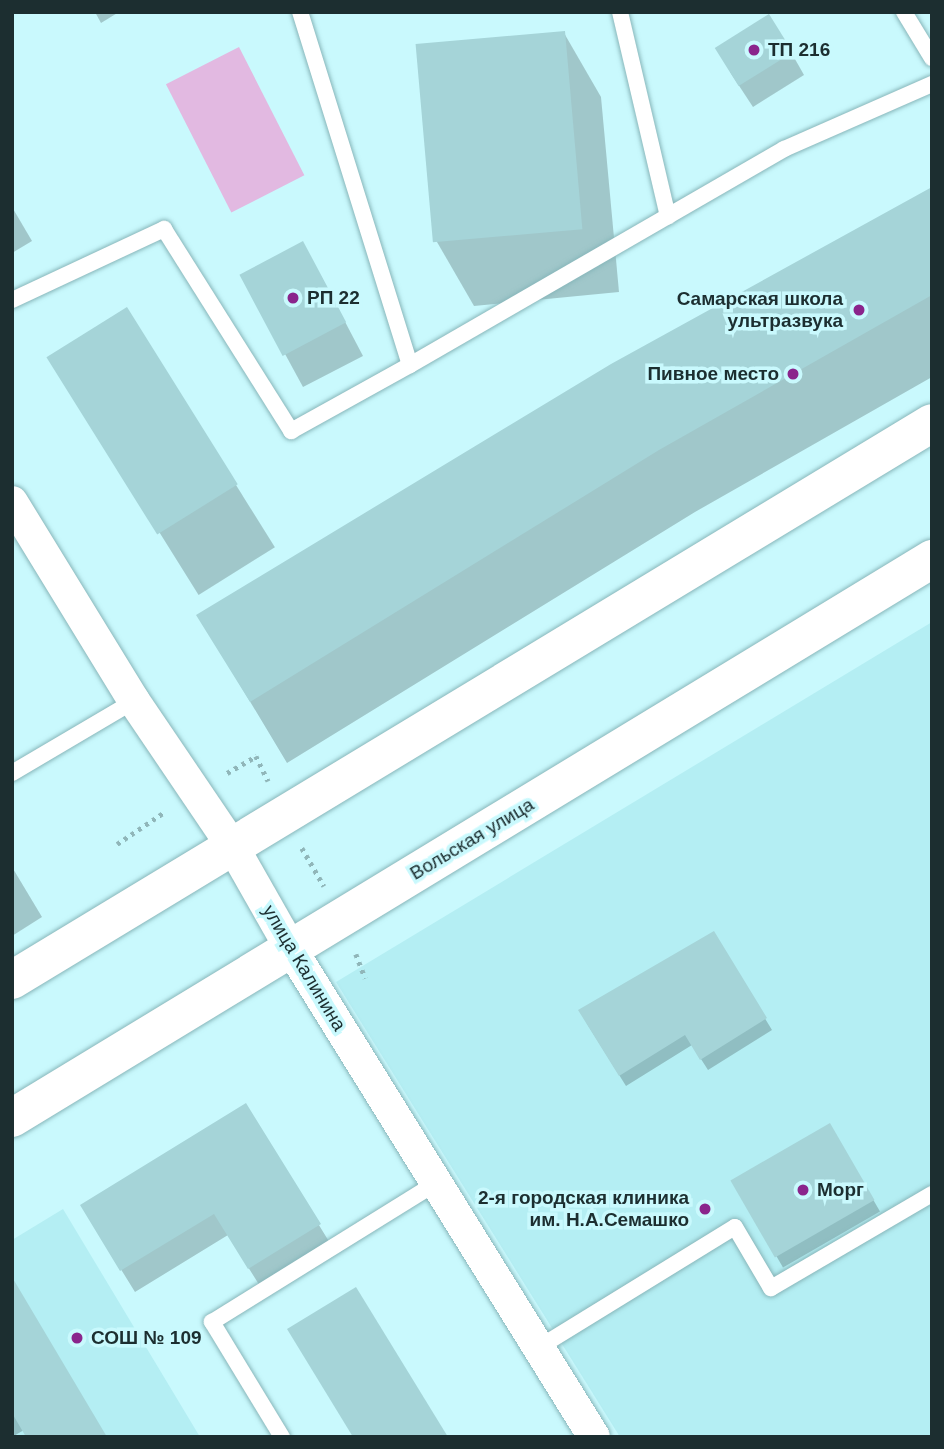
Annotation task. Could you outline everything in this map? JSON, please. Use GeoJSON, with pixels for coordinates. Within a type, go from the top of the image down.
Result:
{"type":"FeatureCollection","features":[{"type":"Feature","properties":{"kind":"main road"},"geometry":{"type":"LineString","coordinates":[[12,980],[932,423]]}},
{"type":"Feature","properties":{"kind":"main road","name":"Вольская улица"},"geometry":{"type":"LineString","coordinates":[[12,1118],[932,559]]}},
{"type":"Feature","properties":{"kind":"street","name":"улица Калинина"},"geometry":{"type":"LineString","coordinates":[[12,502],[134,701],[233,847],[291,949],[594,1437]]}},
{"type":"Feature","properties":{"kind":"lane"},"geometry":{"type":"LineString","coordinates":[[300,12],[410,365]]}},
{"type":"Feature","properties":{"kind":"lane"},"geometry":{"type":"LineString","coordinates":[[620,12],[668,216]]}},
{"type":"Feature","properties":{"kind":"lane"},"geometry":{"type":"LineString","coordinates":[[904,12],[932,58]]}},
{"type":"Feature","properties":{"kind":"lane"},"geometry":{"type":"LineString","coordinates":[[12,300],[164,229],[291,431],[784,149],[932,84]]}},
{"type":"Feature","properties":{"kind":"lane"},"geometry":{"type":"LineString","coordinates":[[12,773],[134,701]]}},
{"type":"Feature","properties":{"kind":"lane"},"geometry":{"type":"LineString","coordinates":[[282,1437],[212,1322],[436,1183]]}},
{"type":"Feature","properties":{"kind":"lane"},"geometry":{"type":"LineString","coordinates":[[538,1348],[735,1227],[771,1287],[932,1194]]}},
{"type":"Feature","properties":{"kind":"shaded area"},"geometry":{"type":"Polygon","coordinates":[[[239,47],[304,175],[231,213],[166,84],[239,47]]]}},
{"type":"Feature","properties":{"kind":"shaded area","name":"2-я городская клиника им. Н.А.Семашко"},"geometry":{"type":"Polygon","coordinates":[[[932,622],[932,1437],[620,1437],[336,982],[932,622]]]}},
{"type":"Feature","properties":{"kind":"shaded area","name":"СОШ № 109"},"geometry":{"type":"Polygon","coordinates":[[[63,1209],[200,1437],[12,1437],[12,1240],[63,1209]]]}},
{"type":"Feature","properties":{"kind":"building","name":"ТП 216"},"geometry":{"type":"Polygon","coordinates":[[[769,14],[793,52],[739,86],[715,48],[769,14]]]}},
{"type":"Feature","properties":{"kind":"building"},"geometry":{"type":"Polygon","coordinates":[[[565,31],[582,229],[433,242],[416,44],[565,31]]]}},
{"type":"Feature","properties":{"kind":"building"},"geometry":{"type":"Polygon","coordinates":[[[932,187],[932,295],[659,450],[250,702],[196,615],[611,364],[932,187]]]}},
{"type":"Feature","properties":{"kind":"building","name":"РП 22"},"geometry":{"type":"Polygon","coordinates":[[[303,241],[346,322],[283,356],[239,275],[303,241]]]}},
{"type":"Feature","properties":{"kind":"building"},"geometry":{"type":"Polygon","coordinates":[[[127,307],[238,484],[157,535],[46,357],[127,307]]]}},
{"type":"Feature","properties":{"kind":"building"},"geometry":{"type":"Polygon","coordinates":[[[714,931],[767,1018],[700,1060],[685,1035],[619,1076],[578,1010],[714,931]]]}},
{"type":"Feature","properties":{"kind":"building"},"geometry":{"type":"Polygon","coordinates":[[[246,1103],[321,1224],[248,1269],[214,1214],[120,1271],[80,1205],[246,1103]]]}},
{"type":"Feature","properties":{"kind":"building","name":"Морг"},"geometry":{"type":"Polygon","coordinates":[[[830,1123],[874,1200],[775,1258],[730,1180],[830,1123]]]}},
{"type":"Feature","properties":{"kind":"building"},"geometry":{"type":"Polygon","coordinates":[[[12,1277],[107,1437],[26,1437],[12,1413],[12,1277]]]}},
{"type":"Feature","properties":{"kind":"building"},"geometry":{"type":"Polygon","coordinates":[[[356,1287],[448,1437],[353,1437],[287,1329],[356,1287]]]}},
{"type":"Feature","properties":{"kind":"place","name":"ТП 216"},"geometry":{"type":"Point","coordinates":[754,50]}},
{"type":"Feature","properties":{"kind":"place","name":"РП 22"},"geometry":{"type":"Point","coordinates":[293,298]}},
{"type":"Feature","properties":{"kind":"place","name":"Самарская школа ультразвука"},"geometry":{"type":"Point","coordinates":[859,310]}},
{"type":"Feature","properties":{"kind":"place","name":"Пивное место"},"geometry":{"type":"Point","coordinates":[793,374]}},
{"type":"Feature","properties":{"kind":"place","name":"Морг"},"geometry":{"type":"Point","coordinates":[803,1190]}},
{"type":"Feature","properties":{"kind":"place","name":"2-я городская клиника им. Н.А.Семашко"},"geometry":{"type":"Point","coordinates":[705,1209]}},
{"type":"Feature","properties":{"kind":"place","name":"СОШ № 109"},"geometry":{"type":"Point","coordinates":[77,1338]}}]}
